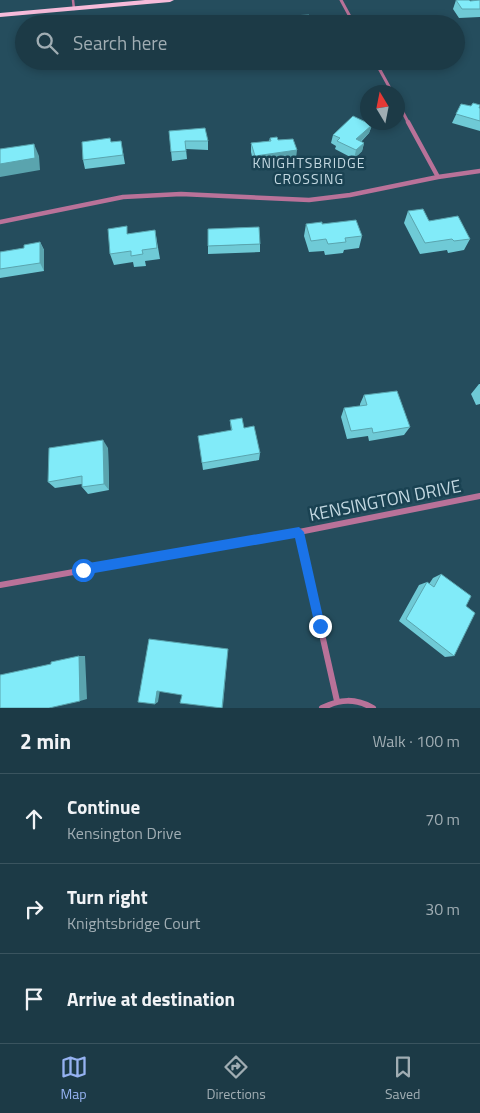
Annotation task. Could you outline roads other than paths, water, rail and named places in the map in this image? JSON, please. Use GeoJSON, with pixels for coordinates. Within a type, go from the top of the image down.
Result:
{"type":"FeatureCollection","features":[{"type":"Feature","properties":{"kind":"main road"},"geometry":{"type":"LineString","coordinates":[[0,15],[170,0]]}},
{"type":"Feature","properties":{"kind":"street"},"geometry":{"type":"LineString","coordinates":[[341,0],[349,15]]}},
{"type":"Feature","properties":{"kind":"street"},"geometry":{"type":"LineString","coordinates":[[380,70],[388,85]]}},
{"type":"Feature","properties":{"kind":"street"},"geometry":{"type":"LineString","coordinates":[[405,115],[438,177]]}},
{"type":"Feature","properties":{"kind":"street"},"geometry":{"type":"LineString","coordinates":[[0,222],[123,197],[181,194],[309,200],[350,195],[438,177],[480,171]]}},
{"type":"Feature","properties":{"kind":"street","name":"KENSINGTON DRIVE"},"geometry":{"type":"LineString","coordinates":[[0,585],[299,532],[480,496]]}},
{"type":"Feature","properties":{"kind":"street"},"geometry":{"type":"LineString","coordinates":[[299,532],[337,701]]}},
{"type":"Feature","properties":{"kind":"street"},"geometry":{"type":"LineString","coordinates":[[322,708],[337,701],[353,700],[373,708]]}},
{"type":"Feature","properties":{"kind":"lane"},"geometry":{"type":"LineString","coordinates":[[73,0],[74,9]]}},
{"type":"Feature","properties":{"kind":"district","name":"KNIGHTSBRIDGE CROSSING"},"geometry":{"type":"Point","coordinates":[309,170]}}]}
